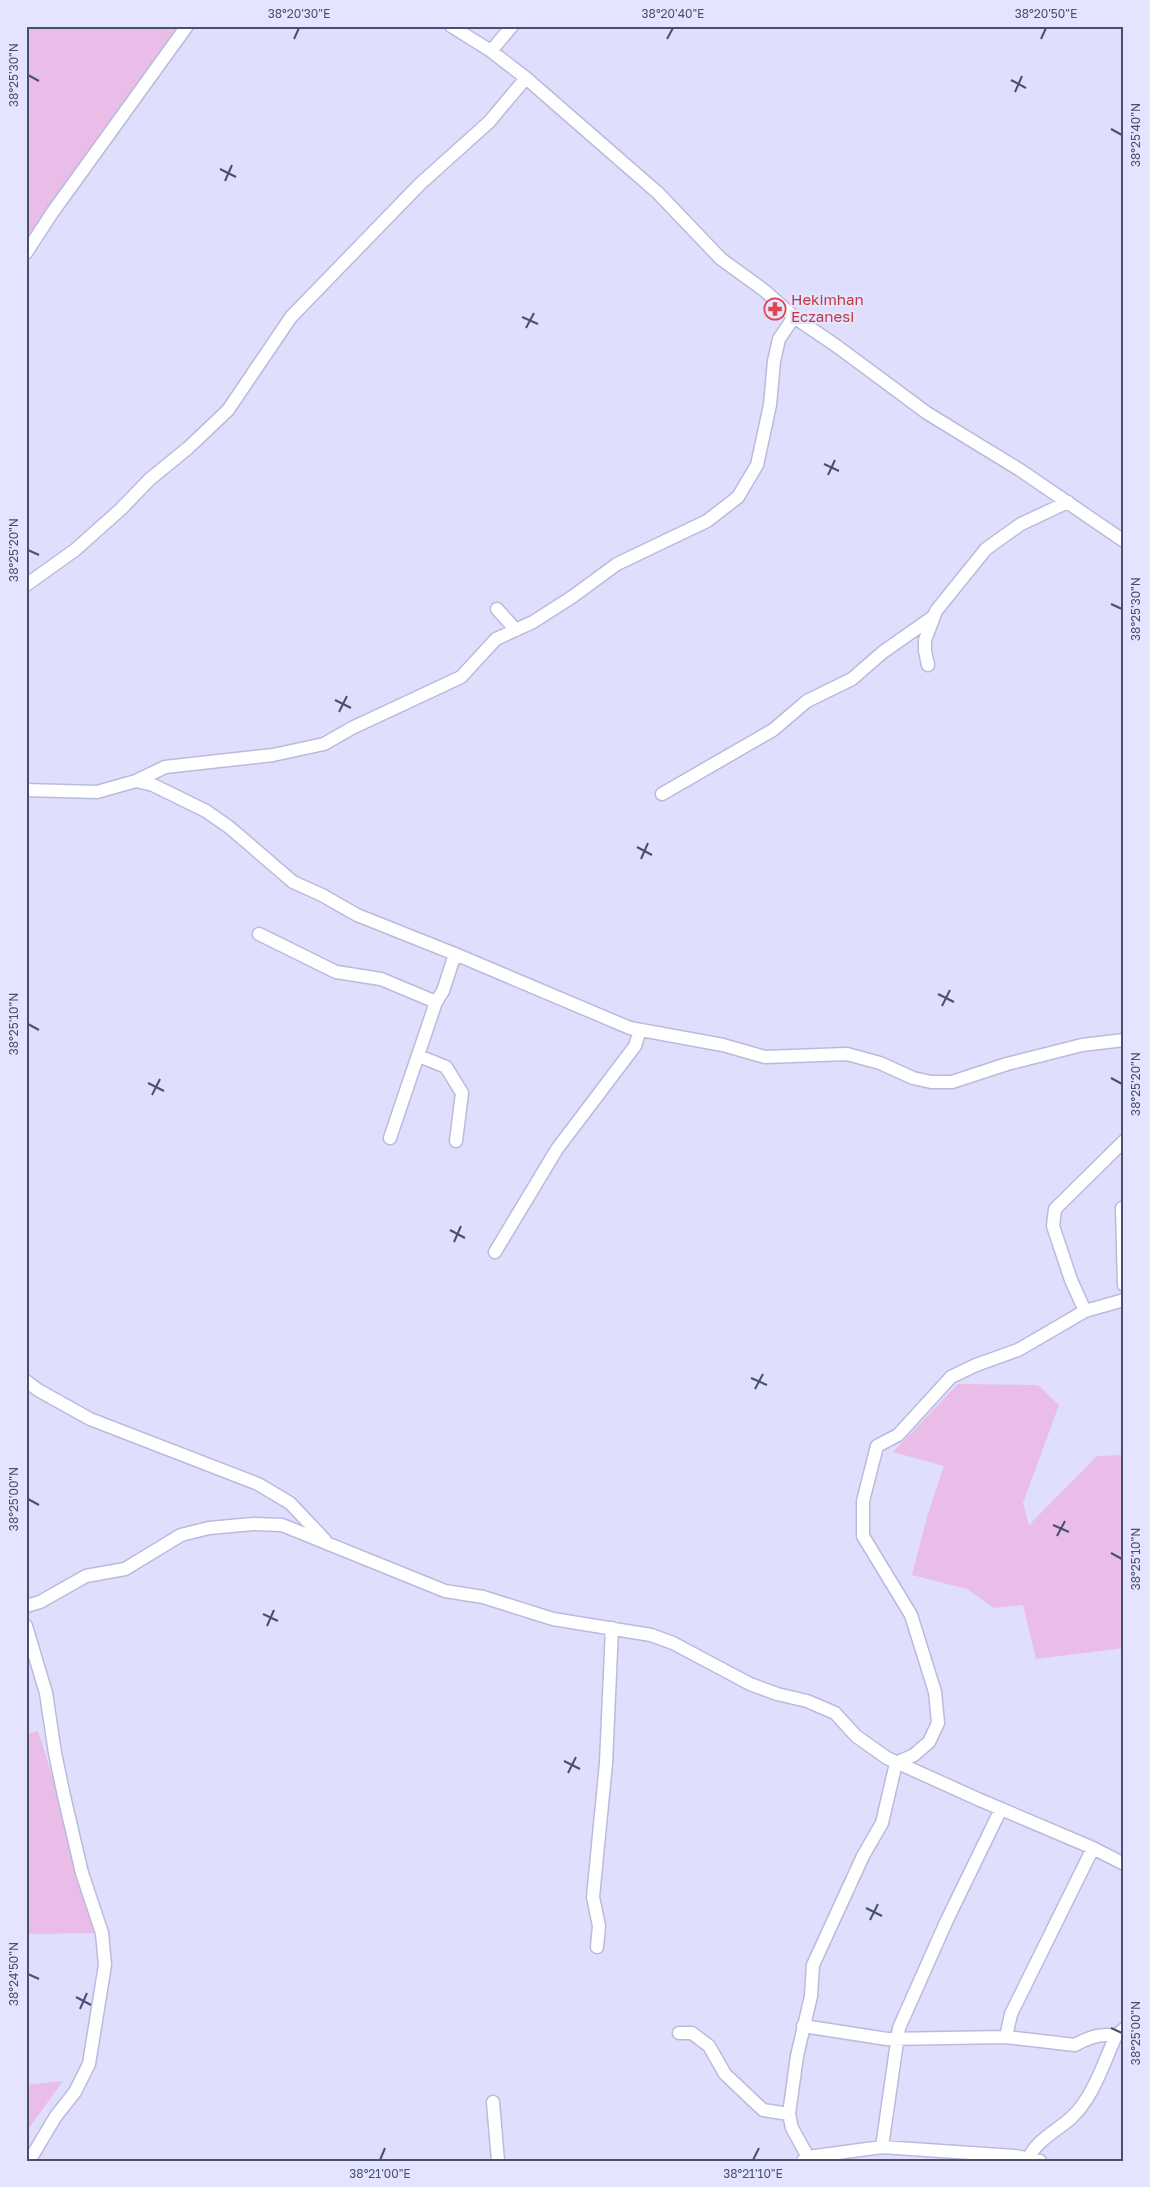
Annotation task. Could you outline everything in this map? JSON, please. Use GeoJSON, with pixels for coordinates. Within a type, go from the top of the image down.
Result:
{"type":"FeatureCollection","features":[{"type":"Feature","properties":{"kind":"street"},"geometry":{"type":"LineString","coordinates":[[26,253],[52,213],[187,26]]}},
{"type":"Feature","properties":{"kind":"street"},"geometry":{"type":"LineString","coordinates":[[451,26],[491,51],[526,78],[658,193],[721,259],[765,291],[794,317],[927,413],[1068,502],[1124,541]]}},
{"type":"Feature","properties":{"kind":"street"},"geometry":{"type":"LineString","coordinates":[[491,51],[512,26]]}},
{"type":"Feature","properties":{"kind":"street"},"geometry":{"type":"LineString","coordinates":[[26,585],[75,550],[121,509],[150,479],[188,448],[228,410],[291,317],[420,184],[489,122],[526,78]]}},
{"type":"Feature","properties":{"kind":"street"},"geometry":{"type":"LineString","coordinates":[[26,790],[97,792],[136,781],[165,767],[273,755],[324,744],[352,728],[461,677],[496,639],[534,622],[617,564],[707,520],[738,497],[757,465],[770,405],[774,360],[779,339],[794,317]]}},
{"type":"Feature","properties":{"kind":"street"},"geometry":{"type":"LineString","coordinates":[[662,794],[773,730],[807,702],[852,679],[883,652],[933,616],[986,549],[1021,524],[1068,502]]}},
{"type":"Feature","properties":{"kind":"street"},"geometry":{"type":"LineString","coordinates":[[497,609],[516,630]]}},
{"type":"Feature","properties":{"kind":"street"},"geometry":{"type":"LineString","coordinates":[[928,665],[925,640],[933,616]]}},
{"type":"Feature","properties":{"kind":"street"},"geometry":{"type":"LineString","coordinates":[[136,781],[153,785],[206,811],[229,827],[293,882],[322,895],[356,915],[456,954],[572,1005],[630,1028],[723,1045],[766,1057],[847,1054],[880,1062],[913,1078],[931,1082],[952,1082],[1007,1064],[1082,1045],[1124,1040]]}},
{"type":"Feature","properties":{"kind":"street"},"geometry":{"type":"LineString","coordinates":[[26,799],[53,792]]}},
{"type":"Feature","properties":{"kind":"street"},"geometry":{"type":"LineString","coordinates":[[259,934],[336,972],[382,978],[436,1002]]}},
{"type":"Feature","properties":{"kind":"street"},"geometry":{"type":"LineString","coordinates":[[390,1138],[436,1002],[443,991],[456,954]]}},
{"type":"Feature","properties":{"kind":"street"},"geometry":{"type":"LineString","coordinates":[[495,1252],[558,1149],[635,1046],[640,1030]]}},
{"type":"Feature","properties":{"kind":"street"},"geometry":{"type":"LineString","coordinates":[[419,1056],[446,1068],[462,1093],[456,1141]]}},
{"type":"Feature","properties":{"kind":"street"},"geometry":{"type":"LineString","coordinates":[[1085,1310],[1071,1280],[1053,1226],[1055,1209],[1124,1140]]}},
{"type":"Feature","properties":{"kind":"street"},"geometry":{"type":"LineString","coordinates":[[1122,1208],[1124,1285]]}},
{"type":"Feature","properties":{"kind":"street"},"geometry":{"type":"LineString","coordinates":[[896,1763],[914,1755],[929,1742],[938,1724],[935,1692],[911,1615],[863,1536],[863,1501],[877,1446],[898,1435],[951,1377],[976,1364],[1018,1350],[1085,1310],[1124,1300]]}},
{"type":"Feature","properties":{"kind":"street"},"geometry":{"type":"LineString","coordinates":[[26,1381],[38,1390],[90,1419],[258,1484],[290,1503],[329,1544]]}},
{"type":"Feature","properties":{"kind":"street"},"geometry":{"type":"LineString","coordinates":[[26,1606],[40,1602],[86,1576],[125,1569],[181,1535],[209,1528],[253,1524],[282,1525],[445,1591],[484,1597],[554,1618],[651,1635],[673,1643],[750,1684],[777,1694],[807,1701],[834,1713],[856,1736],[896,1763],[1092,1848],[1124,1864]]}},
{"type":"Feature","properties":{"kind":"street"},"geometry":{"type":"LineString","coordinates":[[26,1626],[46,1693],[64,1796],[82,1873],[102,1934],[105,1965],[89,2064],[75,2092],[56,2116],[29,2161]]}},
{"type":"Feature","properties":{"kind":"street"},"geometry":{"type":"LineString","coordinates":[[597,1947],[599,1926],[593,1897],[606,1764],[612,1628]]}},
{"type":"Feature","properties":{"kind":"street"},"geometry":{"type":"LineString","coordinates":[[896,1763],[882,1823],[863,1856],[813,1965],[811,1996],[803,2026],[789,2114],[792,2128],[806,2159],[882,2147],[1032,2160],[1042,2140],[1072,2117],[1086,2100],[1120,2032]]}},
{"type":"Feature","properties":{"kind":"street"},"geometry":{"type":"LineString","coordinates":[[882,2147],[896,2039],[947,1920],[1001,1809]]}},
{"type":"Feature","properties":{"kind":"street"},"geometry":{"type":"LineString","coordinates":[[1006,2037],[1011,2014],[1092,1848]]}},
{"type":"Feature","properties":{"kind":"street"},"geometry":{"type":"LineString","coordinates":[[803,2026],[887,2039],[992,2039],[1006,2037],[1075,2045],[1084,2040],[1120,2032]]}},
{"type":"Feature","properties":{"kind":"street"},"geometry":{"type":"LineString","coordinates":[[679,2033],[692,2033],[709,2046],[725,2074],[762,2110],[789,2114]]}},
{"type":"Feature","properties":{"kind":"street"},"geometry":{"type":"LineString","coordinates":[[493,2102],[498,2161]]}},
{"type":"Feature","properties":{"kind":"shaded area"},"geometry":{"type":"Polygon","coordinates":[[[26,26],[186,26],[26,255],[26,26]]]}},
{"type":"Feature","properties":{"kind":"shaded area"},"geometry":{"type":"Polygon","coordinates":[[[958,1384],[1038,1385],[1059,1405],[1023,1503],[1029,1525],[1097,1456],[1124,1455],[1124,1648],[1036,1659],[1023,1605],[994,1608],[967,1589],[912,1575],[927,1517],[944,1466],[893,1452],[958,1384]]]}},
{"type":"Feature","properties":{"kind":"shaded area"},"geometry":{"type":"Polygon","coordinates":[[[38,1731],[102,1933],[26,1934],[26,1734],[38,1731]]]}},
{"type":"Feature","properties":{"kind":"shaded area"},"geometry":{"type":"Polygon","coordinates":[[[63,2081],[26,2132],[26,2085],[63,2081]]]}},
{"type":"Feature","properties":{"kind":"place","name":"Hekimhan Eczanesi"},"geometry":{"type":"Point","coordinates":[775,309]}}]}
